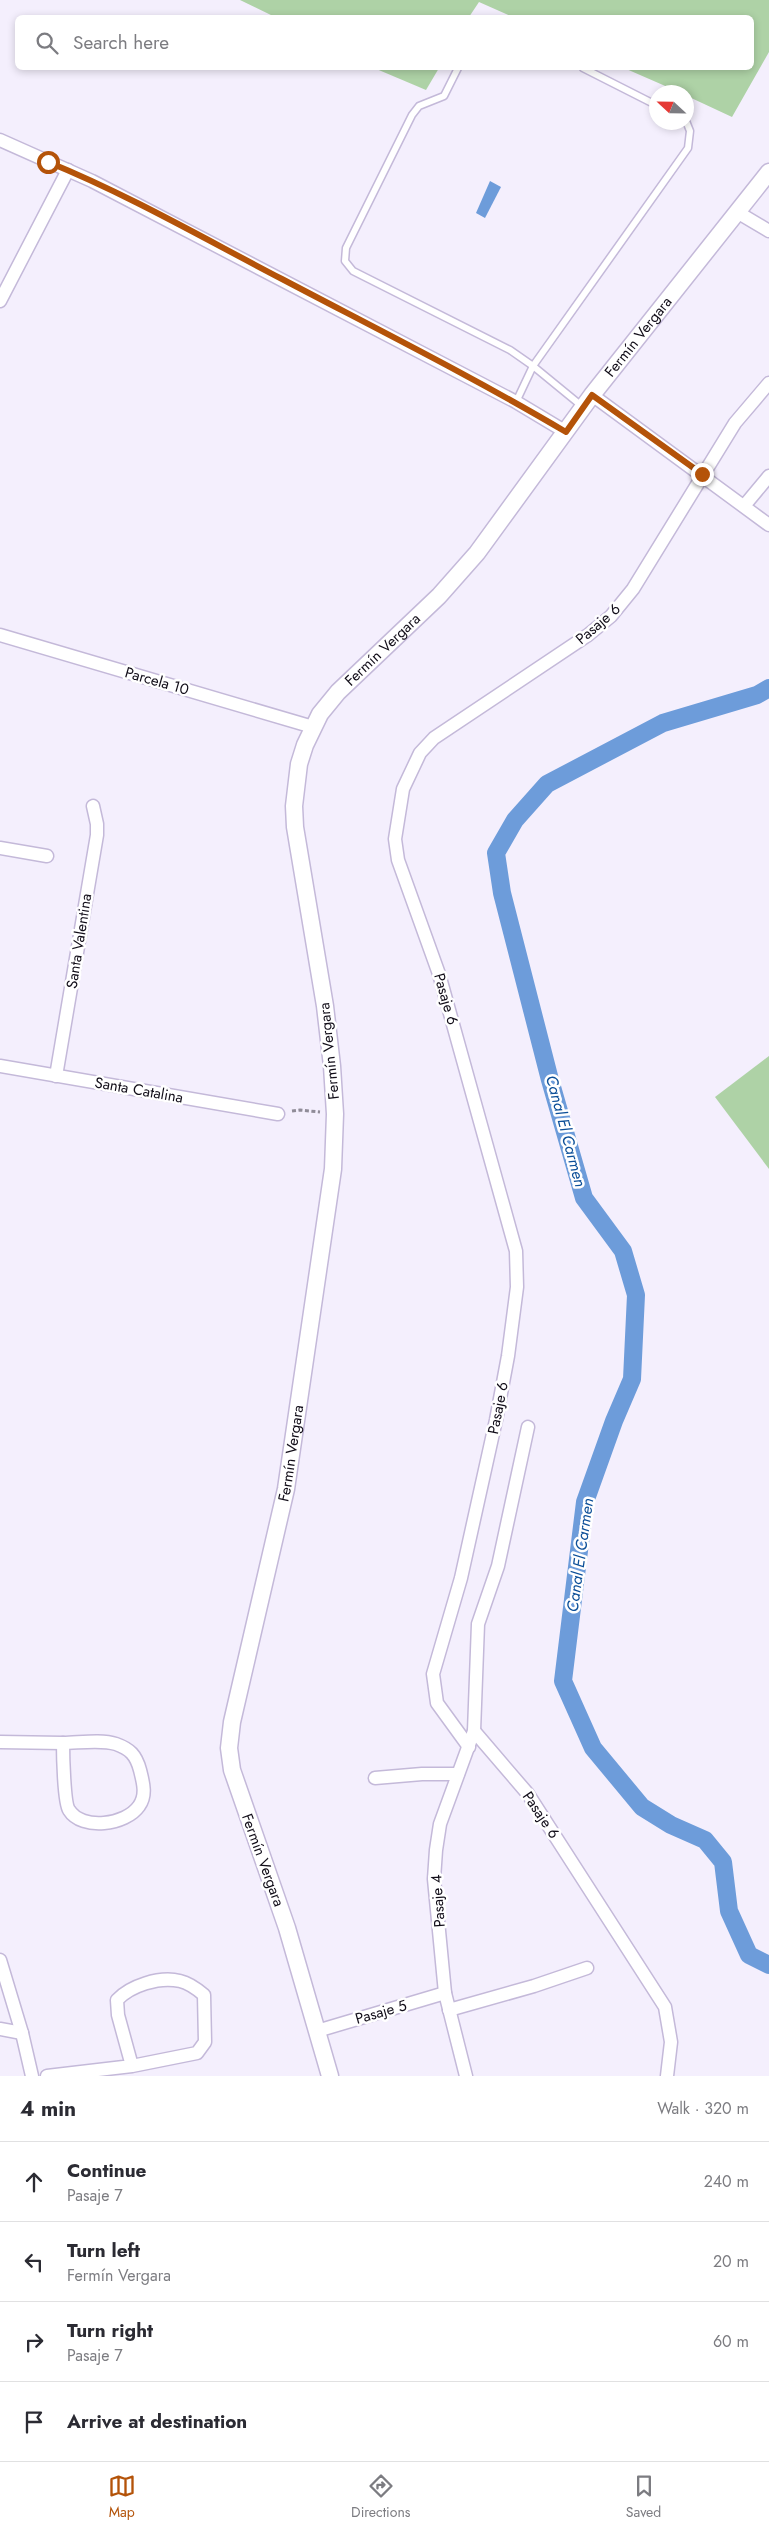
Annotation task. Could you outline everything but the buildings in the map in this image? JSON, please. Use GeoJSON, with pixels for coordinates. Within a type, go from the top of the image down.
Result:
{"type":"FeatureCollection","features":[{"type":"Feature","properties":{"kind":"street"},"geometry":{"type":"LineString","coordinates":[[0,140],[68,170],[516,402],[566,432]]}},
{"type":"Feature","properties":{"kind":"street"},"geometry":{"type":"LineString","coordinates":[[0,301],[68,170]]}},
{"type":"Feature","properties":{"kind":"street","name":"Fermín Vergara"},"geometry":{"type":"LineString","coordinates":[[330,2076],[287,1928],[235,1781],[229,1748],[232,1722],[286,1489],[330,1201],[336,1114],[334,1082],[325,1006],[295,827],[294,799],[299,764],[313,727],[338,692],[439,596],[477,553],[588,402],[769,172]]}},
{"type":"Feature","properties":{"kind":"street"},"geometry":{"type":"LineString","coordinates":[[737,212],[769,231]]}},
{"type":"Feature","properties":{"kind":"street","name":"Pasaje 6"},"geometry":{"type":"LineString","coordinates":[[469,1747],[438,1703],[433,1674],[461,1578],[496,1420],[508,1356],[517,1287],[516,1251],[440,974],[398,860],[395,839],[402,789],[420,753],[434,738],[588,635],[611,616],[633,589],[735,423],[769,383]]}},
{"type":"Feature","properties":{"kind":"street"},"geometry":{"type":"LineString","coordinates":[[588,402],[702,474],[769,525]]}},
{"type":"Feature","properties":{"kind":"street"},"geometry":{"type":"LineString","coordinates":[[744,506],[769,476]]}},
{"type":"Feature","properties":{"kind":"street","name":"Parcela 10"},"geometry":{"type":"LineString","coordinates":[[0,635],[313,727]]}},
{"type":"Feature","properties":{"kind":"street","name":"Santa Valentina"},"geometry":{"type":"LineString","coordinates":[[56,1076],[97,836],[98,824],[93,806]]}},
{"type":"Feature","properties":{"kind":"street"},"geometry":{"type":"LineString","coordinates":[[0,848],[46,856]]}},
{"type":"Feature","properties":{"kind":"street","name":"Santa Catalina"},"geometry":{"type":"LineString","coordinates":[[0,1066],[278,1114]]}},
{"type":"Feature","properties":{"kind":"street"},"geometry":{"type":"LineString","coordinates":[[474,1731],[478,1624],[498,1566],[528,1427]]}},
{"type":"Feature","properties":{"kind":"street","name":"Pasaje 6"},"geometry":{"type":"LineString","coordinates":[[474,1731],[528,1794],[665,2007],[670,2042],[667,2076]]}},
{"type":"Feature","properties":{"kind":"street","name":"Pasaje 4"},"geometry":{"type":"LineString","coordinates":[[466,2076],[445,1993],[434,1879],[440,1824],[474,1731]]}},
{"type":"Feature","properties":{"kind":"street"},"geometry":{"type":"LineString","coordinates":[[0,1742],[114,1743],[132,1751],[138,1760],[145,1790],[140,1806],[132,1813],[110,1822],[89,1824],[76,1818],[67,1809],[62,1743]]}},
{"type":"Feature","properties":{"kind":"street"},"geometry":{"type":"LineString","coordinates":[[376,1778],[458,1774]]}},
{"type":"Feature","properties":{"kind":"street"},"geometry":{"type":"LineString","coordinates":[[0,1960],[22,2033],[32,2076]]}},
{"type":"Feature","properties":{"kind":"street"},"geometry":{"type":"LineString","coordinates":[[449,2010],[534,1986],[587,1968]]}},
{"type":"Feature","properties":{"kind":"street"},"geometry":{"type":"LineString","coordinates":[[47,2076],[132,2066],[197,2053],[206,2042],[204,1995],[192,1986],[179,1981],[163,1980],[127,1989],[117,2000],[117,2008],[132,2066]]}},
{"type":"Feature","properties":{"kind":"street","name":"Pasaje 5"},"geometry":{"type":"LineString","coordinates":[[317,2031],[445,1993]]}},
{"type":"Feature","properties":{"kind":"street"},"geometry":{"type":"LineString","coordinates":[[0,2028],[22,2033]]}},
{"type":"Feature","properties":{"kind":"lane"},"geometry":{"type":"LineString","coordinates":[[457,70],[444,96],[419,106],[412,115],[346,248],[345,261],[353,271],[510,350],[588,402]]}},
{"type":"Feature","properties":{"kind":"lane"},"geometry":{"type":"LineString","coordinates":[[587,70],[649,101]]}},
{"type":"Feature","properties":{"kind":"lane"},"geometry":{"type":"LineString","coordinates":[[516,402],[533,366],[688,148],[690,130]]}},
{"type":"Feature","properties":{"kind":"path"},"geometry":{"type":"LineString","coordinates":[[278,1114],[300,1110],[336,1114]]}},
{"type":"Feature","properties":{"kind":"green space"},"geometry":{"type":"Polygon","coordinates":[[[240,0],[769,0],[769,52],[732,117],[694,99],[694,85],[663,85],[629,70],[754,70],[754,15],[508,15],[479,2],[470,15],[271,15],[240,0]]]}},
{"type":"Feature","properties":{"kind":"green space"},"geometry":{"type":"Polygon","coordinates":[[[379,70],[438,70],[426,90],[379,70]]]}},
{"type":"Feature","properties":{"kind":"green space"},"geometry":{"type":"Polygon","coordinates":[[[769,1056],[769,1169],[715,1097],[769,1056]]]}},
{"type":"Feature","properties":{"kind":"water"},"geometry":{"type":"Polygon","coordinates":[[[490,181],[501,187],[485,218],[476,213],[490,181]]]}},
{"type":"Feature","properties":{"kind":"waterway","name":"Canal El Carmen"},"geometry":{"type":"LineString","coordinates":[[769,688],[757,695],[663,723],[547,784],[515,820],[496,853],[502,893],[550,1080],[584,1198],[623,1251],[636,1295],[632,1379],[614,1421],[585,1502],[563,1681],[593,1748],[642,1807],[671,1825],[705,1840],[723,1862],[729,1911],[749,1955],[769,1965]]}},
{"type":"Feature","properties":{"kind":"route"},"geometry":{"type":"LineString","coordinates":[[48,162],[92,181],[254,265],[516,402],[566,432],[592,395],[702,474]]}}]}
